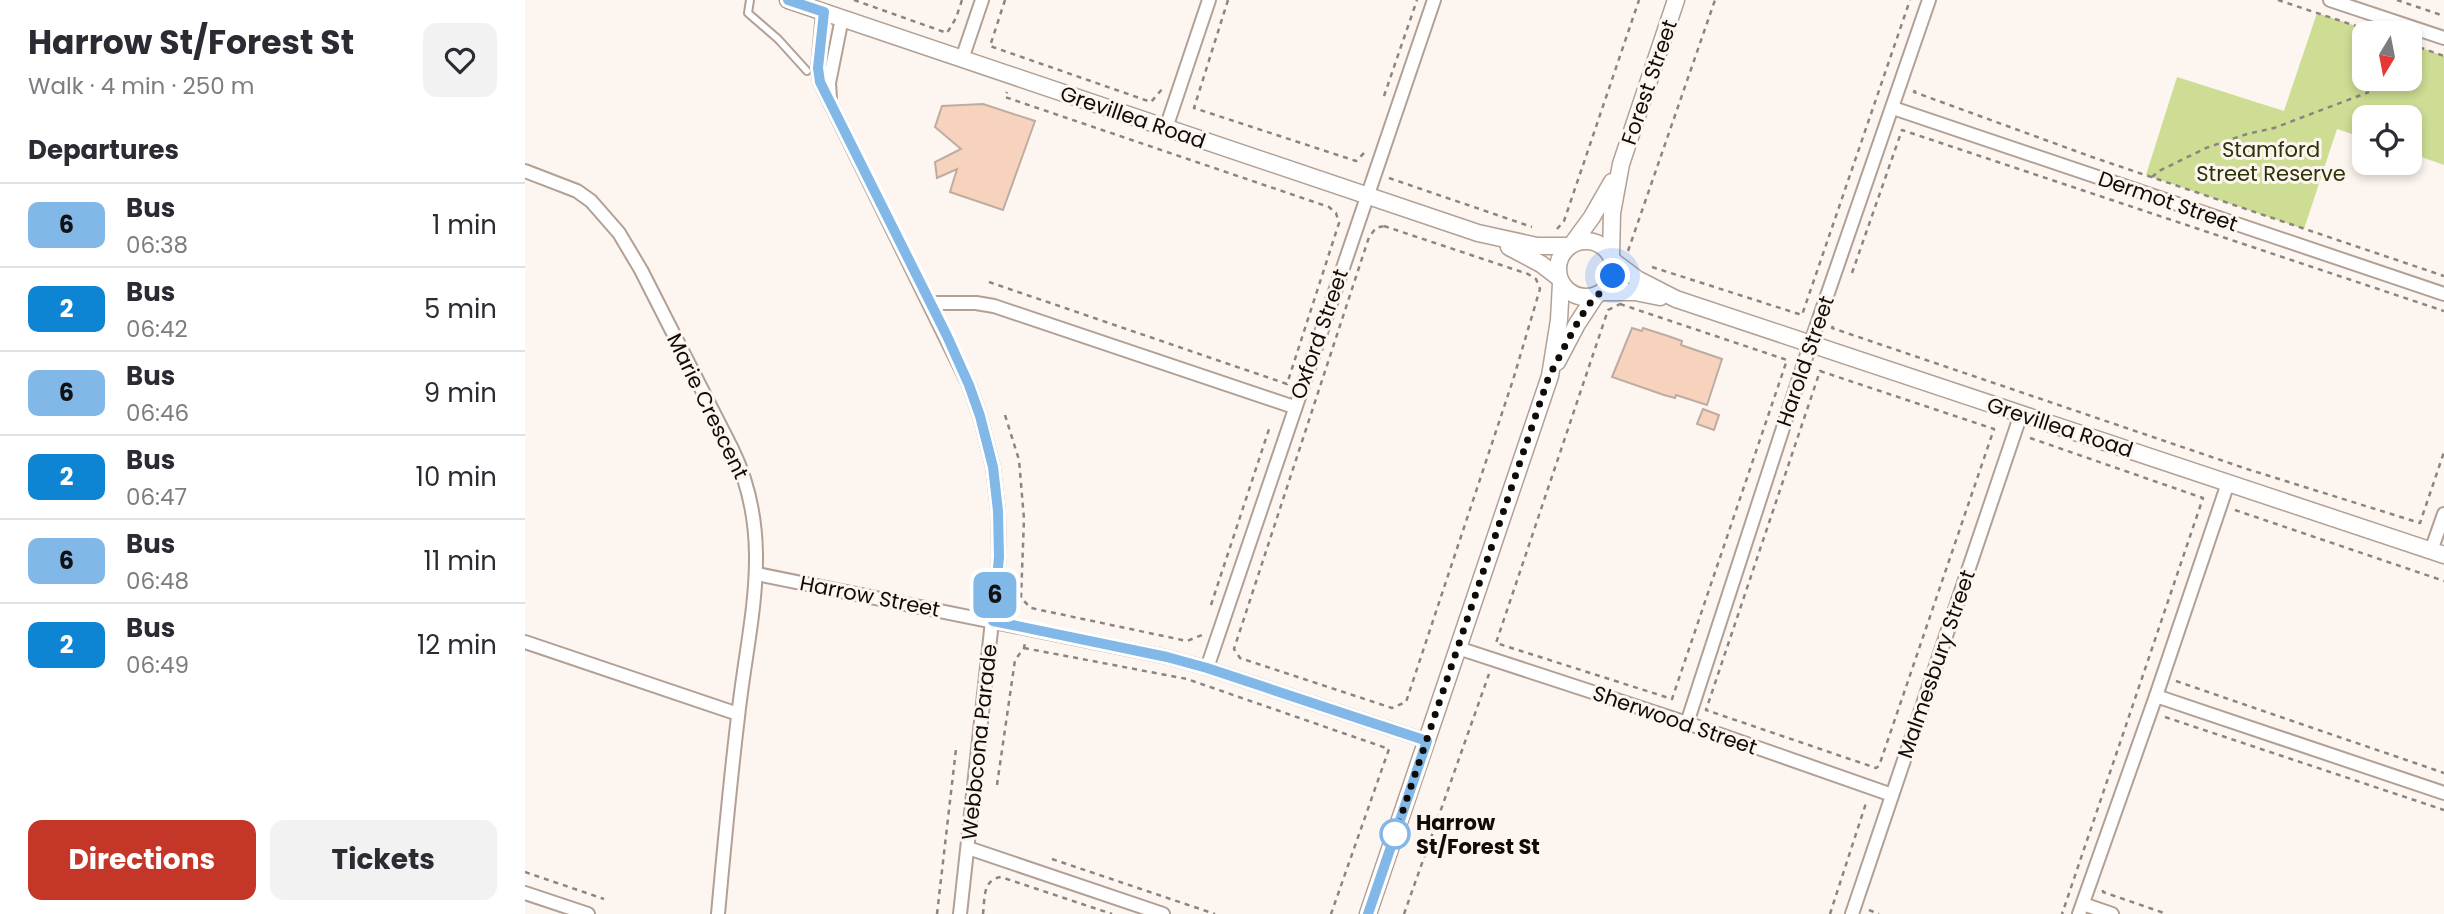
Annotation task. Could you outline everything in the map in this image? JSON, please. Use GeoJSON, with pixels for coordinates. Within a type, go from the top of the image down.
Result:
{"type":"FeatureCollection","features":[{"type":"Feature","properties":{"kind":"street","name":"Grevillea Road"},"geometry":{"type":"LineString","coordinates":[[788,0],[1478,233],[1547,246],[1571,245],[1586,240],[1594,242],[1605,248],[1612,258],[1637,279],[1676,299],[2438,553]]}},
{"type":"Feature","properties":{"kind":"street"},"geometry":{"type":"LineString","coordinates":[[962,59],[982,0]]}},
{"type":"Feature","properties":{"kind":"street"},"geometry":{"type":"LineString","coordinates":[[1166,128],[1209,0]]}},
{"type":"Feature","properties":{"kind":"street","name":"Oxford Street"},"geometry":{"type":"LineString","coordinates":[[1207,668],[1434,0]]}},
{"type":"Feature","properties":{"kind":"street","name":"Forest Street"},"geometry":{"type":"LineString","coordinates":[[1612,258],[1612,213],[1621,164],[1676,0]]}},
{"type":"Feature","properties":{"kind":"street","name":"Harold Street"},"geometry":{"type":"LineString","coordinates":[[1687,723],[1810,345],[1929,0]]}},
{"type":"Feature","properties":{"kind":"street"},"geometry":{"type":"LineString","coordinates":[[2330,0],[2444,38]]}},
{"type":"Feature","properties":{"kind":"street","name":"Webbcona Parade"},"geometry":{"type":"LineString","coordinates":[[824,12],[818,73],[820,82],[969,385],[993,467],[999,557],[960,914]]}},
{"type":"Feature","properties":{"kind":"street","name":"Webbcona Parade"},"geometry":{"type":"LineString","coordinates":[[831,102],[829,83],[842,18]]}},
{"type":"Feature","properties":{"kind":"street","name":"Dermot Street"},"geometry":{"type":"LineString","coordinates":[[1893,108],[2444,294]]}},
{"type":"Feature","properties":{"kind":"street","name":"Forest Street"},"geometry":{"type":"LineString","coordinates":[[1571,245],[1592,217],[1621,164]]}},
{"type":"Feature","properties":{"kind":"street","name":"Marie Crescent"},"geometry":{"type":"LineString","coordinates":[[525,171],[557,182],[590,201],[619,233],[641,270],[743,472],[756,526],[757,574],[738,714],[717,914]]}},
{"type":"Feature","properties":{"kind":"street","name":"Grevillea Road"},"geometry":{"type":"LineString","coordinates":[[1478,233],[1538,271],[1560,280],[1570,293],[1578,296],[1635,292],[1676,299]]}},
{"type":"Feature","properties":{"kind":"street"},"geometry":{"type":"LineString","coordinates":[[1368,914],[1549,376],[1559,320],[1559,260],[1571,245]]}},
{"type":"Feature","properties":{"kind":"street"},"geometry":{"type":"LineString","coordinates":[[1549,376],[1577,324],[1609,285],[1613,276],[1612,258]]}},
{"type":"Feature","properties":{"kind":"street"},"geometry":{"type":"LineString","coordinates":[[929,303],[976,303],[994,306],[1294,407]]}},
{"type":"Feature","properties":{"kind":"street","name":"Malmesbury Street"},"geometry":{"type":"LineString","coordinates":[[1852,914],[2021,414]]}},
{"type":"Feature","properties":{"kind":"street"},"geometry":{"type":"LineString","coordinates":[[2112,914],[2081,909],[2157,696],[2228,483]]}},
{"type":"Feature","properties":{"kind":"street"},"geometry":{"type":"LineString","coordinates":[[2438,553],[2444,514]]}},
{"type":"Feature","properties":{"kind":"street","name":"Harrow Street"},"geometry":{"type":"LineString","coordinates":[[757,574],[1167,657],[1427,741]]}},
{"type":"Feature","properties":{"kind":"street"},"geometry":{"type":"LineString","coordinates":[[525,642],[738,714]]}},
{"type":"Feature","properties":{"kind":"street","name":"Sherwood Street"},"geometry":{"type":"LineString","coordinates":[[1458,648],[1687,723],[1892,795]]}},
{"type":"Feature","properties":{"kind":"street"},"geometry":{"type":"LineString","coordinates":[[2157,696],[2444,793]]}},
{"type":"Feature","properties":{"kind":"street"},"geometry":{"type":"LineString","coordinates":[[968,848],[1163,914]]}},
{"type":"Feature","properties":{"kind":"street"},"geometry":{"type":"LineString","coordinates":[[525,893],[588,914]]}},
{"type":"Feature","properties":{"kind":"lane"},"geometry":{"type":"LineString","coordinates":[[750,0],[748,13],[778,38],[807,71]]}},
{"type":"Feature","properties":{"kind":"path"},"geometry":{"type":"LineString","coordinates":[[854,0],[947,33],[962,0]]}},
{"type":"Feature","properties":{"kind":"path"},"geometry":{"type":"LineString","coordinates":[[1005,0],[989,46],[1151,102],[1163,89],[1167,76]]}},
{"type":"Feature","properties":{"kind":"path"},"geometry":{"type":"LineString","coordinates":[[1228,0],[1194,108],[1356,160],[1365,153]]}},
{"type":"Feature","properties":{"kind":"path"},"geometry":{"type":"LineString","coordinates":[[1383,102],[1417,0]]}},
{"type":"Feature","properties":{"kind":"path"},"geometry":{"type":"LineString","coordinates":[[1547,246],[1552,232],[1559,229],[1565,221],[1639,0]]}},
{"type":"Feature","properties":{"kind":"path"},"geometry":{"type":"LineString","coordinates":[[1628,251],[1715,0]]}},
{"type":"Feature","properties":{"kind":"path"},"geometry":{"type":"LineString","coordinates":[[1645,265],[1802,314],[1910,0]]}},
{"type":"Feature","properties":{"kind":"path"},"geometry":{"type":"LineString","coordinates":[[2278,0],[2352,25]]}},
{"type":"Feature","properties":{"kind":"path"},"geometry":{"type":"LineString","coordinates":[[2397,0],[2444,16]]}},
{"type":"Feature","properties":{"kind":"path"},"geometry":{"type":"LineString","coordinates":[[2422,48],[2444,56]]}},
{"type":"Feature","properties":{"kind":"path"},"geometry":{"type":"LineString","coordinates":[[989,282],[1286,384],[1339,223],[1335,213],[1324,205],[1005,97],[1013,76]]}},
{"type":"Feature","properties":{"kind":"path"},"geometry":{"type":"LineString","coordinates":[[1914,92],[2152,177],[2444,276]]}},
{"type":"Feature","properties":{"kind":"path"},"geometry":{"type":"LineString","coordinates":[[2140,191],[2159,171],[2206,148],[2273,128],[2369,92]]}},
{"type":"Feature","properties":{"kind":"path"},"geometry":{"type":"LineString","coordinates":[[1850,279],[1902,130],[2444,311]]}},
{"type":"Feature","properties":{"kind":"path"},"geometry":{"type":"LineString","coordinates":[[1389,178],[1539,229]]}},
{"type":"Feature","properties":{"kind":"path"},"geometry":{"type":"LineString","coordinates":[[1379,227],[1389,227],[1528,274],[1538,271],[1539,298],[1405,702],[1392,708],[1240,658],[1234,649],[1372,232],[1379,227]]}},
{"type":"Feature","properties":{"kind":"path"},"geometry":{"type":"LineString","coordinates":[[1620,304],[1787,360],[1672,699],[1496,643],[1608,310],[1620,304]]}},
{"type":"Feature","properties":{"kind":"path"},"geometry":{"type":"LineString","coordinates":[[1837,316],[1832,328],[2247,469],[2420,523],[2444,452]]}},
{"type":"Feature","properties":{"kind":"path"},"geometry":{"type":"LineString","coordinates":[[1706,710],[1876,768],[1879,766],[1994,429],[1820,371]]}},
{"type":"Feature","properties":{"kind":"path"},"geometry":{"type":"LineString","coordinates":[[1005,415],[1019,460],[1024,519],[1021,598],[1031,608],[1187,641],[1202,635]]}},
{"type":"Feature","properties":{"kind":"path"},"geometry":{"type":"LineString","coordinates":[[1210,609],[1270,426]]}},
{"type":"Feature","properties":{"kind":"path"},"geometry":{"type":"LineString","coordinates":[[2025,437],[2203,498],[2061,914]]}},
{"type":"Feature","properties":{"kind":"path"},"geometry":{"type":"LineString","coordinates":[[2234,510],[2444,581]]}},
{"type":"Feature","properties":{"kind":"path"},"geometry":{"type":"LineString","coordinates":[[997,785],[1014,660],[1024,648],[1187,679],[1389,749],[1331,914]]}},
{"type":"Feature","properties":{"kind":"path"},"geometry":{"type":"LineString","coordinates":[[1404,914],[1489,674]]}},
{"type":"Feature","properties":{"kind":"path"},"geometry":{"type":"LineString","coordinates":[[2176,681],[2444,773]]}},
{"type":"Feature","properties":{"kind":"path"},"geometry":{"type":"LineString","coordinates":[[2163,716],[2444,810]]}},
{"type":"Feature","properties":{"kind":"path"},"geometry":{"type":"LineString","coordinates":[[937,914],[955,749]]}},
{"type":"Feature","properties":{"kind":"path"},"geometry":{"type":"LineString","coordinates":[[1831,914],[1867,800]]}},
{"type":"Feature","properties":{"kind":"path"},"geometry":{"type":"LineString","coordinates":[[1052,859],[1215,914]]}},
{"type":"Feature","properties":{"kind":"path"},"geometry":{"type":"LineString","coordinates":[[525,872],[604,899]]}},
{"type":"Feature","properties":{"kind":"path"},"geometry":{"type":"LineString","coordinates":[[983,914],[987,886],[993,878],[1001,877],[1112,914]]}},
{"type":"Feature","properties":{"kind":"path"},"geometry":{"type":"LineString","coordinates":[[2103,892],[2167,914]]}},
{"type":"Feature","properties":{"kind":"path"},"geometry":{"type":"LineString","coordinates":[[1868,910],[1879,914]]}},
{"type":"Feature","properties":{"kind":"green space","name":"Stamford Street Reserve"},"geometry":{"type":"Polygon","coordinates":[[[2317,13],[2352,25],[2352,91],[2422,91],[2422,48],[2444,56],[2444,165],[2422,157],[2422,105],[2352,105],[2352,134],[2337,129],[2304,229],[2146,175],[2177,77],[2284,111],[2317,13]]]}},
{"type":"Feature","properties":{"kind":"building"},"geometry":{"type":"Polygon","coordinates":[[[983,104],[1035,121],[1003,210],[950,192],[957,169],[937,178],[935,162],[961,149],[935,127],[942,106],[983,104]]]}},
{"type":"Feature","properties":{"kind":"building"},"geometry":{"type":"Polygon","coordinates":[[[1632,328],[1642,331],[1643,328],[1668,336],[1682,341],[1681,345],[1722,359],[1707,405],[1676,395],[1675,398],[1664,395],[1612,377],[1632,328]]]}},
{"type":"Feature","properties":{"kind":"building"},"geometry":{"type":"Polygon","coordinates":[[[1703,409],[1719,415],[1714,430],[1697,424],[1703,409]]]}},
{"type":"Feature","properties":{"kind":"bus line","name":"6"},"geometry":{"type":"LineString","coordinates":[[788,0],[824,12],[818,68],[820,82],[947,336],[980,416],[993,467],[998,511],[999,557],[993,621],[1167,657],[1207,668],[1427,741],[1368,914]]}},
{"type":"Feature","properties":{"kind":"place","name":"Harrow St/Forest St"},"geometry":{"type":"Point","coordinates":[1395,834]}},
{"type":"Feature","properties":{"kind":"route"},"geometry":{"type":"LineString","coordinates":[[1395,834],[1393,840],[1549,376],[1586,309],[1596,295],[1609,285],[1613,276]]}}]}
